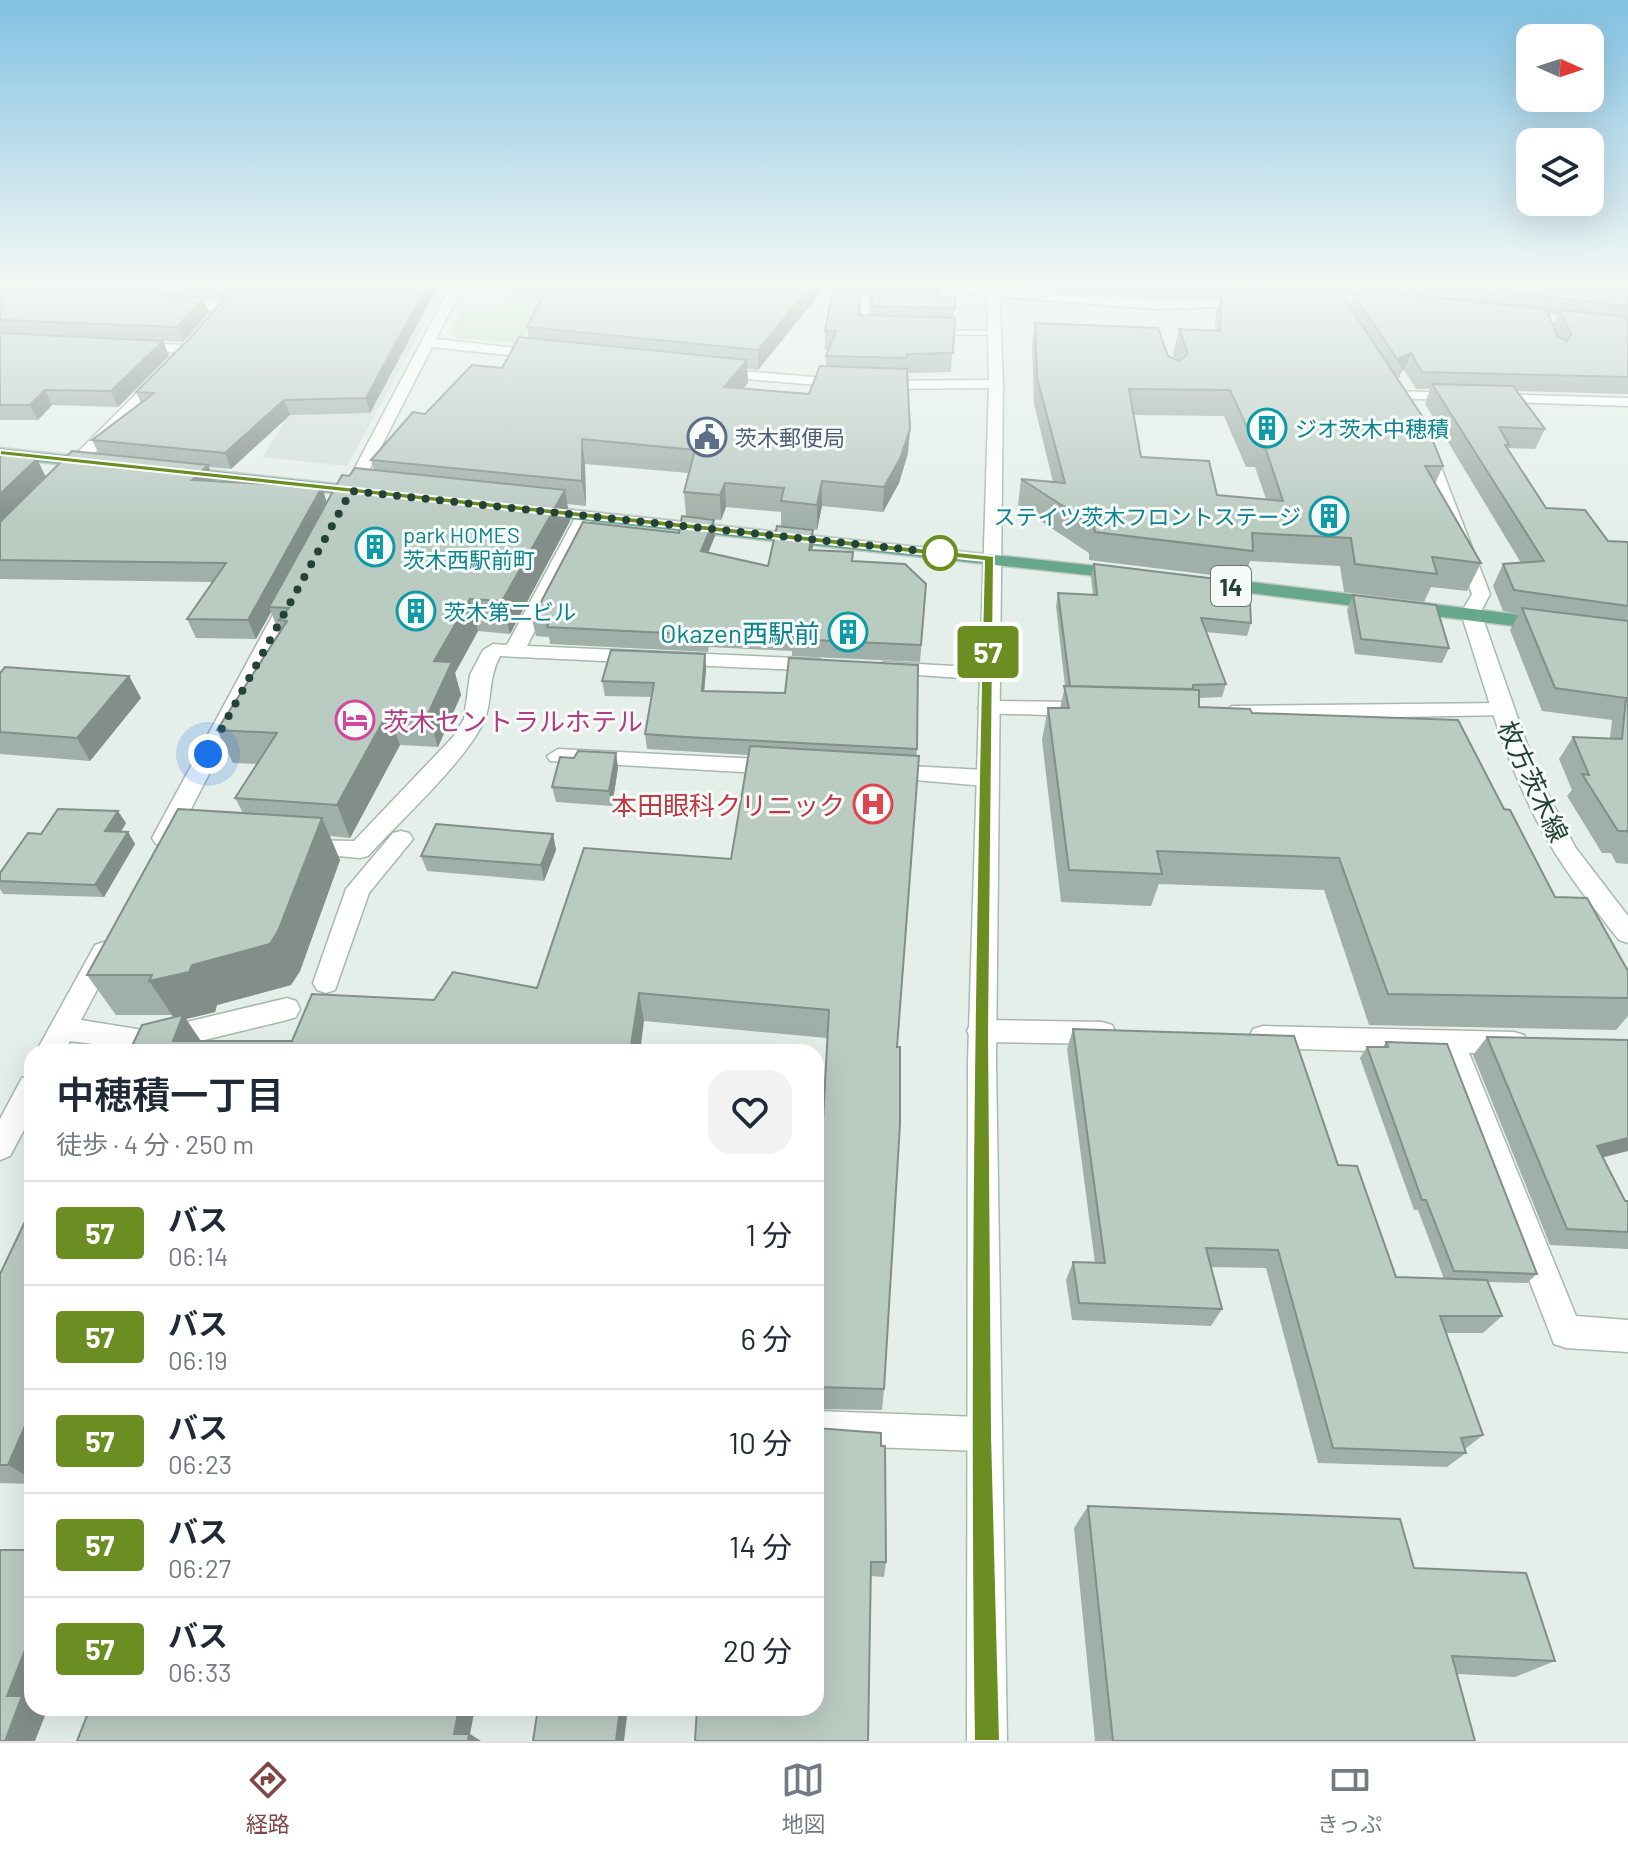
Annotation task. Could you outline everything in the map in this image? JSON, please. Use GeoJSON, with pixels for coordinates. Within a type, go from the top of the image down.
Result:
{"type":"FeatureCollection","features":[{"type":"Feature","properties":{"kind":"main road"},"geometry":{"type":"LineString","coordinates":[[0,453],[109,465]]}},
{"type":"Feature","properties":{"kind":"main road"},"geometry":{"type":"LineString","coordinates":[[155,470],[382,494]]}},
{"type":"Feature","properties":{"kind":"main road"},"geometry":{"type":"LineString","coordinates":[[522,509],[1145,576]]}},
{"type":"Feature","properties":{"kind":"main road","name":"14"},"geometry":{"type":"LineString","coordinates":[[1192,581],[1565,627]]}},
{"type":"Feature","properties":{"kind":"street"},"geometry":{"type":"LineString","coordinates":[[53,485],[175,363]]}},
{"type":"Feature","properties":{"kind":"street"},"geometry":{"type":"LineString","coordinates":[[336,517],[417,363]]}},
{"type":"Feature","properties":{"kind":"street"},"geometry":{"type":"LineString","coordinates":[[987,1741],[980,1434],[981,1031],[995,363]]}},
{"type":"Feature","properties":{"kind":"street"},"geometry":{"type":"LineString","coordinates":[[706,372],[861,385],[996,384]]}},
{"type":"Feature","properties":{"kind":"street"},"geometry":{"type":"LineString","coordinates":[[1471,613],[1481,594],[1413,426],[1389,389],[1628,402]]}},
{"type":"Feature","properties":{"kind":"street"},"geometry":{"type":"LineString","coordinates":[[514,651],[585,516]]}},
{"type":"Feature","properties":{"kind":"street"},"geometry":{"type":"LineString","coordinates":[[150,863],[301,579]]}},
{"type":"Feature","properties":{"kind":"street","name":"枚方茨木線"},"geometry":{"type":"LineString","coordinates":[[1471,613],[1502,710],[1551,826],[1588,885],[1628,933]]}},
{"type":"Feature","properties":{"kind":"street"},"geometry":{"type":"LineString","coordinates":[[360,850],[461,742],[475,719],[480,675],[493,650],[839,666]]}},
{"type":"Feature","properties":{"kind":"street"},"geometry":{"type":"LineString","coordinates":[[870,668],[988,674]]}},
{"type":"Feature","properties":{"kind":"street"},"geometry":{"type":"LineString","coordinates":[[988,708],[1098,710]]}},
{"type":"Feature","properties":{"kind":"street"},"geometry":{"type":"LineString","coordinates":[[1204,713],[1502,710]]}},
{"type":"Feature","properties":{"kind":"street"},"geometry":{"type":"LineString","coordinates":[[558,756],[808,768]]}},
{"type":"Feature","properties":{"kind":"street"},"geometry":{"type":"LineString","coordinates":[[871,771],[985,778]]}},
{"type":"Feature","properties":{"kind":"street"},"geometry":{"type":"LineString","coordinates":[[165,836],[195,838]]}},
{"type":"Feature","properties":{"kind":"street"},"geometry":{"type":"LineString","coordinates":[[285,844],[360,850],[395,845],[358,889],[326,983]]}},
{"type":"Feature","properties":{"kind":"street"},"geometry":{"type":"LineString","coordinates":[[114,932],[56,1040],[149,1042],[287,1009]]}},
{"type":"Feature","properties":{"kind":"street"},"geometry":{"type":"LineString","coordinates":[[981,1031],[1133,1034]]}},
{"type":"Feature","properties":{"kind":"street"},"geometry":{"type":"LineString","coordinates":[[1229,1037],[1539,1043]]}},
{"type":"Feature","properties":{"kind":"street"},"geometry":{"type":"LineString","coordinates":[[1451,1042],[1566,1332],[1628,1336]]}},
{"type":"Feature","properties":{"kind":"street"},"geometry":{"type":"LineString","coordinates":[[0,1147],[24,1102]]}},
{"type":"Feature","properties":{"kind":"street"},"geometry":{"type":"LineString","coordinates":[[824,1428],[980,1434]]}},
{"type":"Feature","properties":{"kind":"shaded area"},"geometry":{"type":"Polygon","coordinates":[[[298,363],[403,363],[347,466],[263,457],[288,415],[298,363]]]}},
{"type":"Feature","properties":{"kind":"building"},"geometry":{"type":"Polygon","coordinates":[[[0,363],[140,363],[111,391],[45,390],[30,405],[0,405],[0,363]]]}},
{"type":"Feature","properties":{"kind":"building"},"geometry":{"type":"Polygon","coordinates":[[[165,363],[385,363],[366,398],[284,400],[225,453],[92,440],[154,393],[136,392],[165,363]]]}},
{"type":"Feature","properties":{"kind":"building"},"geometry":{"type":"Polygon","coordinates":[[[505,363],[744,363],[724,387],[809,394],[820,366],[907,369],[910,429],[900,459],[884,487],[822,481],[817,505],[781,501],[784,488],[725,483],[720,495],[684,492],[695,450],[582,439],[582,481],[371,460],[413,412],[425,414],[472,365],[502,368],[505,363]]]}},
{"type":"Feature","properties":{"kind":"building"},"geometry":{"type":"Polygon","coordinates":[[[1036,363],[1387,363],[1424,419],[1443,466],[1425,466],[1481,563],[1432,557],[1437,574],[1355,564],[1351,538],[1252,533],[1253,551],[1095,532],[1094,526],[1021,479],[1065,483],[1037,378],[1036,363]],[[1129,389],[1141,457],[1209,461],[1217,495],[1283,501],[1263,441],[1253,440],[1230,390],[1129,389]]]}},
{"type":"Feature","properties":{"kind":"building"},"geometry":{"type":"Polygon","coordinates":[[[1417,363],[1628,363],[1628,377],[1422,372],[1417,363]]]}},
{"type":"Feature","properties":{"kind":"building"},"geometry":{"type":"Polygon","coordinates":[[[1432,384],[1513,386],[1545,429],[1499,427],[1509,445],[1505,445],[1546,508],[1585,510],[1608,541],[1628,542],[1628,606],[1514,590],[1503,564],[1544,561],[1432,384]]]}},
{"type":"Feature","properties":{"kind":"building"},"geometry":{"type":"Polygon","coordinates":[[[72,451],[208,465],[192,480],[322,487],[248,620],[187,619],[226,563],[0,560],[0,522],[72,451]]]}},
{"type":"Feature","properties":{"kind":"building"},"geometry":{"type":"Polygon","coordinates":[[[0,455],[37,459],[0,494],[0,455]]]}},
{"type":"Feature","properties":{"kind":"building"},"geometry":{"type":"Polygon","coordinates":[[[355,468],[565,490],[502,601],[470,599],[434,661],[452,662],[428,714],[388,712],[337,805],[235,798],[277,733],[217,730],[287,621],[279,620],[289,608],[269,607],[342,475],[349,476],[355,468]]]}},
{"type":"Feature","properties":{"kind":"building"},"geometry":{"type":"Polygon","coordinates":[[[682,516],[714,520],[701,551],[768,566],[777,526],[813,530],[809,550],[853,552],[852,561],[905,564],[926,584],[921,645],[792,639],[792,634],[707,630],[707,635],[547,627],[550,620],[532,619],[583,522],[679,533],[682,516]]]}},
{"type":"Feature","properties":{"kind":"building"},"geometry":{"type":"Polygon","coordinates":[[[1094,564],[1249,583],[1251,623],[1201,618],[1226,684],[1193,685],[1193,689],[1070,686],[1058,593],[1097,595],[1094,564]]]}},
{"type":"Feature","properties":{"kind":"building"},"geometry":{"type":"Polygon","coordinates":[[[1353,595],[1436,605],[1449,648],[1361,639],[1353,595]]]}},
{"type":"Feature","properties":{"kind":"building"},"geometry":{"type":"Polygon","coordinates":[[[1522,608],[1628,621],[1628,832],[1618,831],[1582,774],[1589,775],[1573,737],[1622,739],[1626,698],[1555,688],[1522,608]]]}},
{"type":"Feature","properties":{"kind":"building"},"geometry":{"type":"Polygon","coordinates":[[[611,650],[705,654],[702,691],[785,693],[789,658],[918,665],[917,749],[645,734],[654,683],[602,681],[611,650]]]}},
{"type":"Feature","properties":{"kind":"building"},"geometry":{"type":"Polygon","coordinates":[[[5,667],[129,676],[77,738],[0,732],[0,673],[5,667]]]}},
{"type":"Feature","properties":{"kind":"building"},"geometry":{"type":"Polygon","coordinates":[[[1064,686],[1199,690],[1199,707],[1250,709],[1252,713],[1458,720],[1504,809],[1510,810],[1555,897],[1587,898],[1628,971],[1628,998],[1388,994],[1339,858],[1157,851],[1162,874],[1069,870],[1048,708],[1069,708],[1064,686]]]}},
{"type":"Feature","properties":{"kind":"building"},"geometry":{"type":"Polygon","coordinates":[[[750,746],[919,756],[897,1047],[900,1047],[900,1124],[884,1389],[824,1387],[824,1102],[829,1010],[639,993],[631,1044],[133,1044],[142,1025],[183,1015],[173,1041],[292,1041],[312,994],[434,1000],[453,972],[537,988],[584,848],[731,859],[750,746]]]}},
{"type":"Feature","properties":{"kind":"building"},"geometry":{"type":"Polygon","coordinates":[[[578,751],[616,753],[609,791],[552,787],[560,757],[574,758],[578,751]]]}},
{"type":"Feature","properties":{"kind":"building"},"geometry":{"type":"Polygon","coordinates":[[[58,809],[118,811],[105,831],[128,832],[95,885],[0,881],[0,873],[28,833],[41,834],[58,809]]]}},
{"type":"Feature","properties":{"kind":"building"},"geometry":{"type":"Polygon","coordinates":[[[178,809],[322,818],[278,931],[270,944],[192,965],[189,972],[149,981],[152,975],[87,975],[178,809]]]}},
{"type":"Feature","properties":{"kind":"building"},"geometry":{"type":"Polygon","coordinates":[[[436,824],[553,834],[541,865],[421,856],[436,824]]]}},
{"type":"Feature","properties":{"kind":"building"},"geometry":{"type":"Polygon","coordinates":[[[1073,1029],[1294,1036],[1338,1165],[1357,1166],[1396,1277],[1487,1280],[1502,1316],[1440,1316],[1483,1435],[1461,1438],[1466,1453],[1333,1448],[1278,1250],[1206,1248],[1222,1309],[1079,1303],[1073,1262],[1105,1263],[1073,1029]]]}},
{"type":"Feature","properties":{"kind":"building"},"geometry":{"type":"Polygon","coordinates":[[[1487,1037],[1628,1040],[1628,1138],[1597,1146],[1625,1201],[1628,1201],[1628,1232],[1567,1229],[1487,1037]]]}},
{"type":"Feature","properties":{"kind":"building"},"geometry":{"type":"Polygon","coordinates":[[[1386,1042],[1447,1044],[1537,1274],[1454,1271],[1426,1200],[1422,1200],[1367,1047],[1388,1047],[1386,1042]]]}},
{"type":"Feature","properties":{"kind":"building"},"geometry":{"type":"Polygon","coordinates":[[[24,1224],[24,1428],[8,1465],[0,1465],[0,1274],[24,1224]]]}},
{"type":"Feature","properties":{"kind":"building"},"geometry":{"type":"Polygon","coordinates":[[[824,1429],[881,1433],[881,1446],[885,1446],[886,1562],[871,1562],[868,1741],[695,1741],[697,1716],[824,1716],[824,1429]]]}},
{"type":"Feature","properties":{"kind":"building"},"geometry":{"type":"Polygon","coordinates":[[[1088,1506],[1400,1519],[1414,1568],[1526,1573],[1555,1661],[1452,1656],[1475,1741],[1113,1741],[1088,1506]]]}},
{"type":"Feature","properties":{"kind":"building"},"geometry":{"type":"Polygon","coordinates":[[[0,1550],[24,1550],[24,1652],[7,1696],[22,1696],[5,1741],[0,1741],[0,1550]]]}},
{"type":"Feature","properties":{"kind":"building"},"geometry":{"type":"Polygon","coordinates":[[[87,1716],[457,1716],[454,1734],[469,1734],[468,1741],[77,1741],[87,1716]]]}},
{"type":"Feature","properties":{"kind":"building"},"geometry":{"type":"Polygon","coordinates":[[[537,1716],[619,1716],[616,1741],[533,1741],[537,1716]]]}},
{"type":"Feature","properties":{"kind":"bus line","name":"57"},"geometry":{"type":"LineString","coordinates":[[0,453],[990,558],[981,1031],[980,1434],[987,1741]]}},
{"type":"Feature","properties":{"kind":"place","name":"ジオ茨木中穂積"},"geometry":{"type":"Point","coordinates":[1267,428]}},
{"type":"Feature","properties":{"kind":"place","name":"茨木郵便局"},"geometry":{"type":"Point","coordinates":[707,437]}},
{"type":"Feature","properties":{"kind":"place","name":"ステイツ茨木フロントステージ"},"geometry":{"type":"Point","coordinates":[1329,516]}},
{"type":"Feature","properties":{"kind":"place","name":"park HOMES 茨木西駅前町"},"geometry":{"type":"Point","coordinates":[375,547]}},
{"type":"Feature","properties":{"kind":"place","name":"茨木第二ビル"},"geometry":{"type":"Point","coordinates":[416,611]}},
{"type":"Feature","properties":{"kind":"place","name":"Okazen西駅前"},"geometry":{"type":"Point","coordinates":[848,632]}},
{"type":"Feature","properties":{"kind":"place","name":"茨木セントラルホテル"},"geometry":{"type":"Point","coordinates":[355,720]}},
{"type":"Feature","properties":{"kind":"place","name":"本田眼科クリニック"},"geometry":{"type":"Point","coordinates":[873,804]}},
{"type":"Feature","properties":{"kind":"route"},"geometry":{"type":"LineString","coordinates":[[208,754],[351,491],[940,553]]}}]}
